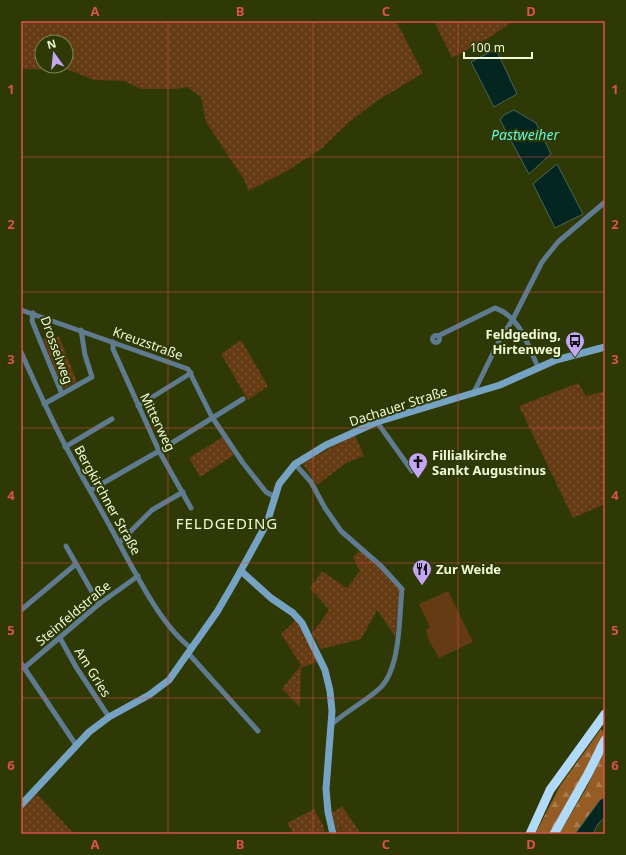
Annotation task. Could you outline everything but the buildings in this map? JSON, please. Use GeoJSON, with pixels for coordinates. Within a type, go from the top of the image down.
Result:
{"type":"FeatureCollection","features":[{"type":"Feature","properties":{"kind":"highway"},"geometry":{"type":"LineString","coordinates":[[530,834],[550,790],[605,714]]}},
{"type":"Feature","properties":{"kind":"highway"},"geometry":{"type":"LineString","coordinates":[[554,834],[588,774],[605,740]]}},
{"type":"Feature","properties":{"kind":"street"},"geometry":{"type":"LineString","coordinates":[[473,394],[499,341],[513,319],[542,262],[558,242],[605,202]]}},
{"type":"Feature","properties":{"kind":"street"},"geometry":{"type":"LineString","coordinates":[[438,336],[495,308],[501,310],[513,319],[538,367]]}},
{"type":"Feature","properties":{"kind":"street","name":"Kreuzstraße"},"geometry":{"type":"LineString","coordinates":[[21,310],[33,312],[188,369],[212,417],[256,481],[266,492],[275,497]]}},
{"type":"Feature","properties":{"kind":"street","name":"Drosselweg"},"geometry":{"type":"LineString","coordinates":[[33,312],[32,321],[62,394]]}},
{"type":"Feature","properties":{"kind":"street"},"geometry":{"type":"LineString","coordinates":[[44,404],[92,377],[85,355],[81,330]]}},
{"type":"Feature","properties":{"kind":"street","name":"Mitterweg"},"geometry":{"type":"LineString","coordinates":[[113,342],[113,349],[159,451],[192,508]]}},
{"type":"Feature","properties":{"kind":"street","name":"Dachauer Straße"},"geometry":{"type":"LineString","coordinates":[[21,805],[76,745],[109,717],[149,695],[167,682],[217,612],[267,523],[283,477],[295,464],[326,445],[377,422],[473,394],[500,385],[538,367],[605,347]]}},
{"type":"Feature","properties":{"kind":"street","name":"Bergkirchner Straße"},"geometry":{"type":"LineString","coordinates":[[21,352],[44,404],[65,446],[138,576],[171,628],[258,731]]}},
{"type":"Feature","properties":{"kind":"street"},"geometry":{"type":"LineString","coordinates":[[138,406],[190,373]]}},
{"type":"Feature","properties":{"kind":"street"},"geometry":{"type":"LineString","coordinates":[[91,490],[159,451],[243,399]]}},
{"type":"Feature","properties":{"kind":"street"},"geometry":{"type":"LineString","coordinates":[[65,446],[112,419]]}},
{"type":"Feature","properties":{"kind":"street"},"geometry":{"type":"LineString","coordinates":[[377,422],[412,471]]}},
{"type":"Feature","properties":{"kind":"street"},"geometry":{"type":"LineString","coordinates":[[295,464],[311,482],[340,531],[381,566],[402,589],[396,653],[392,670],[382,687],[330,725]]}},
{"type":"Feature","properties":{"kind":"street"},"geometry":{"type":"LineString","coordinates":[[119,543],[152,510],[183,492]]}},
{"type":"Feature","properties":{"kind":"street"},"geometry":{"type":"LineString","coordinates":[[66,546],[99,604]]}},
{"type":"Feature","properties":{"kind":"street"},"geometry":{"type":"LineString","coordinates":[[21,610],[76,564]]}},
{"type":"Feature","properties":{"kind":"street"},"geometry":{"type":"LineString","coordinates":[[241,571],[271,598],[293,613],[302,623],[325,670],[330,692],[332,711],[326,790],[328,812],[333,834]]}},
{"type":"Feature","properties":{"kind":"street","name":"Steinfeldstraße"},"geometry":{"type":"LineString","coordinates":[[22,666],[60,638],[99,604],[138,576]]}},
{"type":"Feature","properties":{"kind":"street","name":"Am Gries"},"geometry":{"type":"LineString","coordinates":[[60,638],[109,717]]}},
{"type":"Feature","properties":{"kind":"street"},"geometry":{"type":"LineString","coordinates":[[22,666],[76,745]]}},
{"type":"Feature","properties":{"kind":"shaded area"},"geometry":{"type":"Polygon","coordinates":[[[21,21],[396,21],[423,73],[377,101],[348,123],[321,149],[287,171],[248,191],[245,181],[206,122],[201,97],[187,87],[176,89],[141,89],[124,81],[94,80],[74,72],[74,34],[34,34],[34,69],[21,69],[21,21]]]}},
{"type":"Feature","properties":{"kind":"shaded area"},"geometry":{"type":"Polygon","coordinates":[[[434,21],[513,21],[492,36],[452,58],[434,21]]]}},
{"type":"Feature","properties":{"kind":"shaded area"},"geometry":{"type":"Polygon","coordinates":[[[53,334],[56,338],[59,336],[77,382],[63,389],[43,339],[53,334]]]}},
{"type":"Feature","properties":{"kind":"shaded area"},"geometry":{"type":"Polygon","coordinates":[[[241,340],[268,386],[248,400],[221,354],[241,340]]]}},
{"type":"Feature","properties":{"kind":"shaded area"},"geometry":{"type":"Polygon","coordinates":[[[578,383],[586,396],[605,391],[605,504],[573,518],[519,406],[578,383]]]}},
{"type":"Feature","properties":{"kind":"shaded area"},"geometry":{"type":"Polygon","coordinates":[[[355,435],[364,456],[346,463],[317,485],[302,463],[355,435]]]}},
{"type":"Feature","properties":{"kind":"shaded area"},"geometry":{"type":"Polygon","coordinates":[[[223,437],[234,455],[200,477],[189,458],[223,437]]]}},
{"type":"Feature","properties":{"kind":"shaded area"},"geometry":{"type":"Polygon","coordinates":[[[360,550],[382,567],[401,589],[395,636],[377,610],[361,639],[321,649],[312,633],[329,610],[310,588],[322,571],[347,588],[360,571],[353,557],[360,550]]]}},
{"type":"Feature","properties":{"kind":"shaded area"},"geometry":{"type":"Polygon","coordinates":[[[448,591],[473,642],[439,658],[428,639],[426,630],[430,627],[419,604],[448,591]]]}},
{"type":"Feature","properties":{"kind":"shaded area"},"geometry":{"type":"Polygon","coordinates":[[[296,620],[319,661],[301,668],[300,707],[282,689],[301,665],[281,634],[296,620]]]}},
{"type":"Feature","properties":{"kind":"shaded area"},"geometry":{"type":"Polygon","coordinates":[[[37,794],[74,834],[21,834],[21,810],[37,794]]]}},
{"type":"Feature","properties":{"kind":"shaded area"},"geometry":{"type":"Polygon","coordinates":[[[342,806],[361,834],[344,834],[339,824],[342,834],[337,834],[331,808],[334,812],[342,806]]]}},
{"type":"Feature","properties":{"kind":"shaded area"},"geometry":{"type":"Polygon","coordinates":[[[314,809],[323,825],[325,834],[294,834],[287,823],[314,809]]]}},
{"type":"Feature","properties":{"kind":"green space"},"geometry":{"type":"Polygon","coordinates":[[[601,729],[605,734],[550,834],[535,834],[560,786],[601,729]]]}},
{"type":"Feature","properties":{"kind":"green space"},"geometry":{"type":"Polygon","coordinates":[[[605,750],[605,797],[600,800],[575,834],[559,834],[587,787],[605,750]]]}},
{"type":"Feature","properties":{"kind":"water"},"geometry":{"type":"Polygon","coordinates":[[[496,49],[517,94],[494,107],[471,62],[496,49]]]}},
{"type":"Feature","properties":{"kind":"water","name":"Pastweiher"},"geometry":{"type":"Polygon","coordinates":[[[514,110],[536,123],[551,154],[529,174],[500,120],[504,115],[514,110]]]}},
{"type":"Feature","properties":{"kind":"water"},"geometry":{"type":"Polygon","coordinates":[[[557,164],[583,214],[555,228],[533,184],[557,164]]]}},
{"type":"Feature","properties":{"kind":"water"},"geometry":{"type":"Polygon","coordinates":[[[605,797],[605,817],[598,824],[593,834],[575,834],[600,800],[605,797]]]}},
{"type":"Feature","properties":{"kind":"place","name":"Feldgeding, Hirtenweg"},"geometry":{"type":"Point","coordinates":[575,358]}},
{"type":"Feature","properties":{"kind":"place","name":"Fillialkirche Sankt Augustinus"},"geometry":{"type":"Point","coordinates":[418,479]}},
{"type":"Feature","properties":{"kind":"place","name":"Zur Weide"},"geometry":{"type":"Point","coordinates":[422,586]}},
{"type":"Feature","properties":{"kind":"district","name":"FELDGEDING"},"geometry":{"type":"Point","coordinates":[227,523]}}]}
